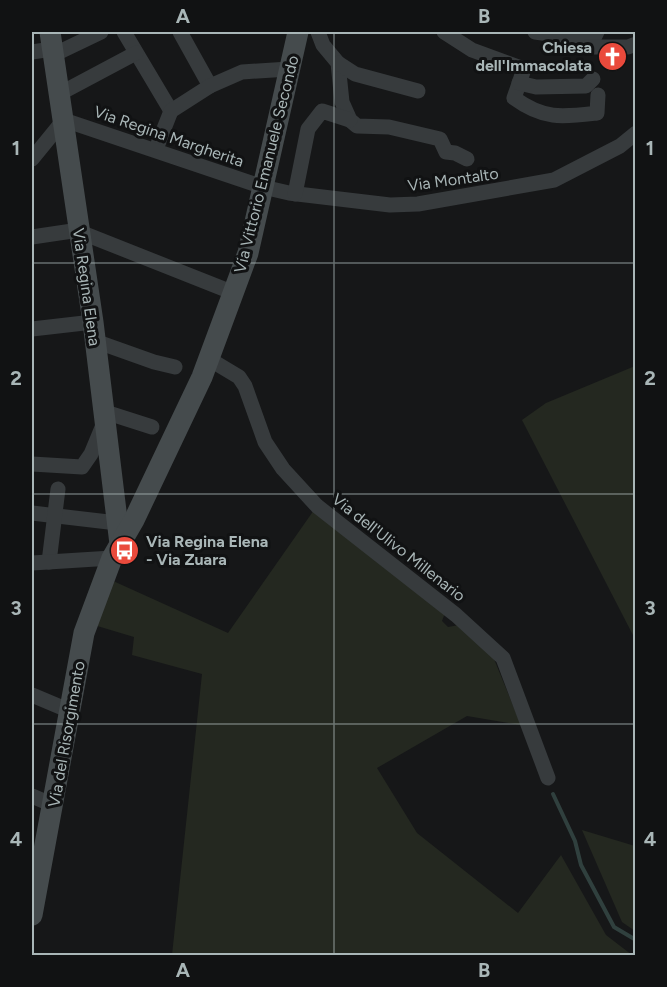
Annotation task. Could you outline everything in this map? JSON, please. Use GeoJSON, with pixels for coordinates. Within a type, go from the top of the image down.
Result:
{"type":"FeatureCollection","features":[{"type":"Feature","properties":{"kind":"street"},"geometry":{"type":"LineString","coordinates":[[46,47],[101,32]]}},
{"type":"Feature","properties":{"kind":"street"},"geometry":{"type":"LineString","coordinates":[[124,32],[171,111]]}},
{"type":"Feature","properties":{"kind":"street"},"geometry":{"type":"LineString","coordinates":[[180,32],[210,87]]}},
{"type":"Feature","properties":{"kind":"street","name":"Via Vittorio Emanuele Secondo"},"geometry":{"type":"LineString","coordinates":[[116,542],[134,520],[209,359],[234,293],[248,253],[298,32]]}},
{"type":"Feature","properties":{"kind":"street"},"geometry":{"type":"LineString","coordinates":[[444,32],[472,50],[524,69],[514,98],[527,107],[559,118],[597,113],[598,94]]}},
{"type":"Feature","properties":{"kind":"street"},"geometry":{"type":"LineString","coordinates":[[535,32],[589,44],[628,47],[636,44]]}},
{"type":"Feature","properties":{"kind":"street"},"geometry":{"type":"LineString","coordinates":[[323,36],[338,63],[342,102],[350,120]]}},
{"type":"Feature","properties":{"kind":"street","name":"Via Regina Elena"},"geometry":{"type":"LineString","coordinates":[[46,47],[59,94],[80,231],[103,418],[114,482],[116,542]]}},
{"type":"Feature","properties":{"kind":"street"},"geometry":{"type":"LineString","coordinates":[[59,94],[135,53]]}},
{"type":"Feature","properties":{"kind":"street"},"geometry":{"type":"LineString","coordinates":[[338,63],[355,74],[418,91]]}},
{"type":"Feature","properties":{"kind":"street"},"geometry":{"type":"LineString","coordinates":[[156,149],[171,111],[210,87],[242,72],[289,69]]}},
{"type":"Feature","properties":{"kind":"street"},"geometry":{"type":"LineString","coordinates":[[519,83],[536,87],[586,86],[592,79]]}},
{"type":"Feature","properties":{"kind":"street"},"geometry":{"type":"LineString","coordinates":[[295,194],[308,129],[322,111],[350,120],[357,126],[389,127],[440,139],[446,152],[455,153],[467,159]]}},
{"type":"Feature","properties":{"kind":"street"},"geometry":{"type":"LineString","coordinates":[[32,159],[63,122]]}},
{"type":"Feature","properties":{"kind":"street","name":"Via Regina Margherita"},"geometry":{"type":"LineString","coordinates":[[63,122],[156,149],[263,187]]}},
{"type":"Feature","properties":{"kind":"street","name":"Via Montalto"},"geometry":{"type":"LineString","coordinates":[[263,187],[295,194],[390,205],[418,204],[555,180],[620,146],[636,133]]}},
{"type":"Feature","properties":{"kind":"street"},"geometry":{"type":"LineString","coordinates":[[32,237],[80,231],[234,293]]}},
{"type":"Feature","properties":{"kind":"street"},"geometry":{"type":"LineString","coordinates":[[32,329],[94,331],[153,362],[176,367]]}},
{"type":"Feature","properties":{"kind":"street","name":"Via dell'Ulivo Millenario"},"geometry":{"type":"LineString","coordinates":[[209,359],[239,377],[245,386],[265,442],[283,469],[317,506],[456,615],[503,658],[548,778]]}},
{"type":"Feature","properties":{"kind":"street"},"geometry":{"type":"LineString","coordinates":[[32,464],[81,467],[91,454],[103,418],[152,427]]}},
{"type":"Feature","properties":{"kind":"street"},"geometry":{"type":"LineString","coordinates":[[49,562],[58,489]]}},
{"type":"Feature","properties":{"kind":"street"},"geometry":{"type":"LineString","coordinates":[[32,513],[55,516],[116,542]]}},
{"type":"Feature","properties":{"kind":"street"},"geometry":{"type":"LineString","coordinates":[[32,563],[49,562],[116,542]]}},
{"type":"Feature","properties":{"kind":"street","name":"Via del Risorgimento"},"geometry":{"type":"LineString","coordinates":[[32,904],[53,805],[84,633],[116,542]]}},
{"type":"Feature","properties":{"kind":"street"},"geometry":{"type":"LineString","coordinates":[[32,696],[70,711]]}},
{"type":"Feature","properties":{"kind":"street"},"geometry":{"type":"LineString","coordinates":[[32,796],[53,805]]}},
{"type":"Feature","properties":{"kind":"shaded area"},"geometry":{"type":"Polygon","coordinates":[[[635,366],[635,639],[522,420],[546,403],[635,366]]]}},
{"type":"Feature","properties":{"kind":"shaded area"},"geometry":{"type":"Polygon","coordinates":[[[314,510],[445,613],[442,621],[448,627],[459,625],[494,659],[521,725],[467,716],[377,768],[417,833],[518,913],[561,855],[606,935],[632,955],[172,955],[202,674],[132,655],[134,637],[94,625],[111,580],[228,633],[314,510]]]}},
{"type":"Feature","properties":{"kind":"shaded area"},"geometry":{"type":"Polygon","coordinates":[[[582,830],[635,846],[635,931],[622,922],[582,830]]]}},
{"type":"Feature","properties":{"kind":"waterway"},"geometry":{"type":"LineString","coordinates":[[553,794],[575,841],[581,865],[614,927],[636,940]]}},
{"type":"Feature","properties":{"kind":"place","name":"Chiesa dell'Immacolata"},"geometry":{"type":"Point","coordinates":[613,56]}},
{"type":"Feature","properties":{"kind":"place","name":"Via Regina Elena - Via Zuara"},"geometry":{"type":"Point","coordinates":[125,550]}}]}
